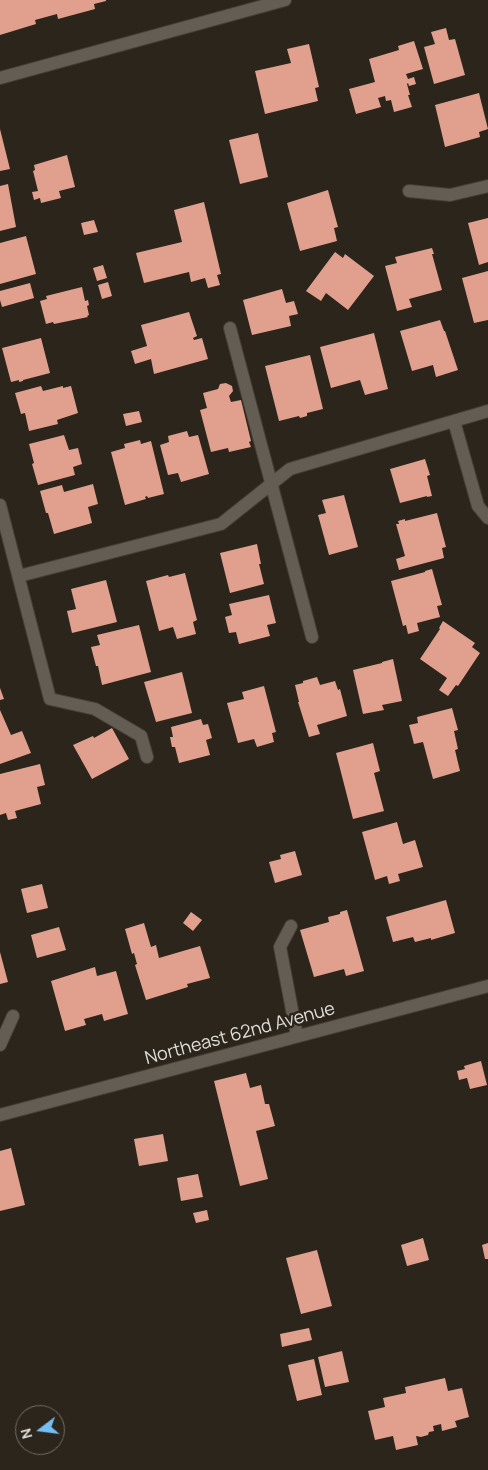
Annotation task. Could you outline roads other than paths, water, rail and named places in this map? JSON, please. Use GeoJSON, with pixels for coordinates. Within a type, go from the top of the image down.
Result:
{"type":"FeatureCollection","features":[{"type":"Feature","properties":{"kind":"street"},"geometry":{"type":"LineString","coordinates":[[0,78],[285,0]]}},
{"type":"Feature","properties":{"kind":"street"},"geometry":{"type":"LineString","coordinates":[[410,191],[450,196],[488,186]]}},
{"type":"Feature","properties":{"kind":"street"},"geometry":{"type":"LineString","coordinates":[[230,328],[312,637]]}},
{"type":"Feature","properties":{"kind":"street"},"geometry":{"type":"LineString","coordinates":[[19,576],[221,524],[290,469],[488,411]]}},
{"type":"Feature","properties":{"kind":"street"},"geometry":{"type":"LineString","coordinates":[[454,421],[478,506],[488,518]]}},
{"type":"Feature","properties":{"kind":"street"},"geometry":{"type":"LineString","coordinates":[[0,505],[50,699],[95,709],[141,736],[148,757]]}},
{"type":"Feature","properties":{"kind":"street"},"geometry":{"type":"LineString","coordinates":[[291,926],[280,947],[297,1036]]}},
{"type":"Feature","properties":{"kind":"street","name":"Northeast 62nd Avenue"},"geometry":{"type":"LineString","coordinates":[[0,1115],[488,986]]}},
{"type":"Feature","properties":{"kind":"street"},"geometry":{"type":"LineString","coordinates":[[0,1045],[13,1016]]}}]}
